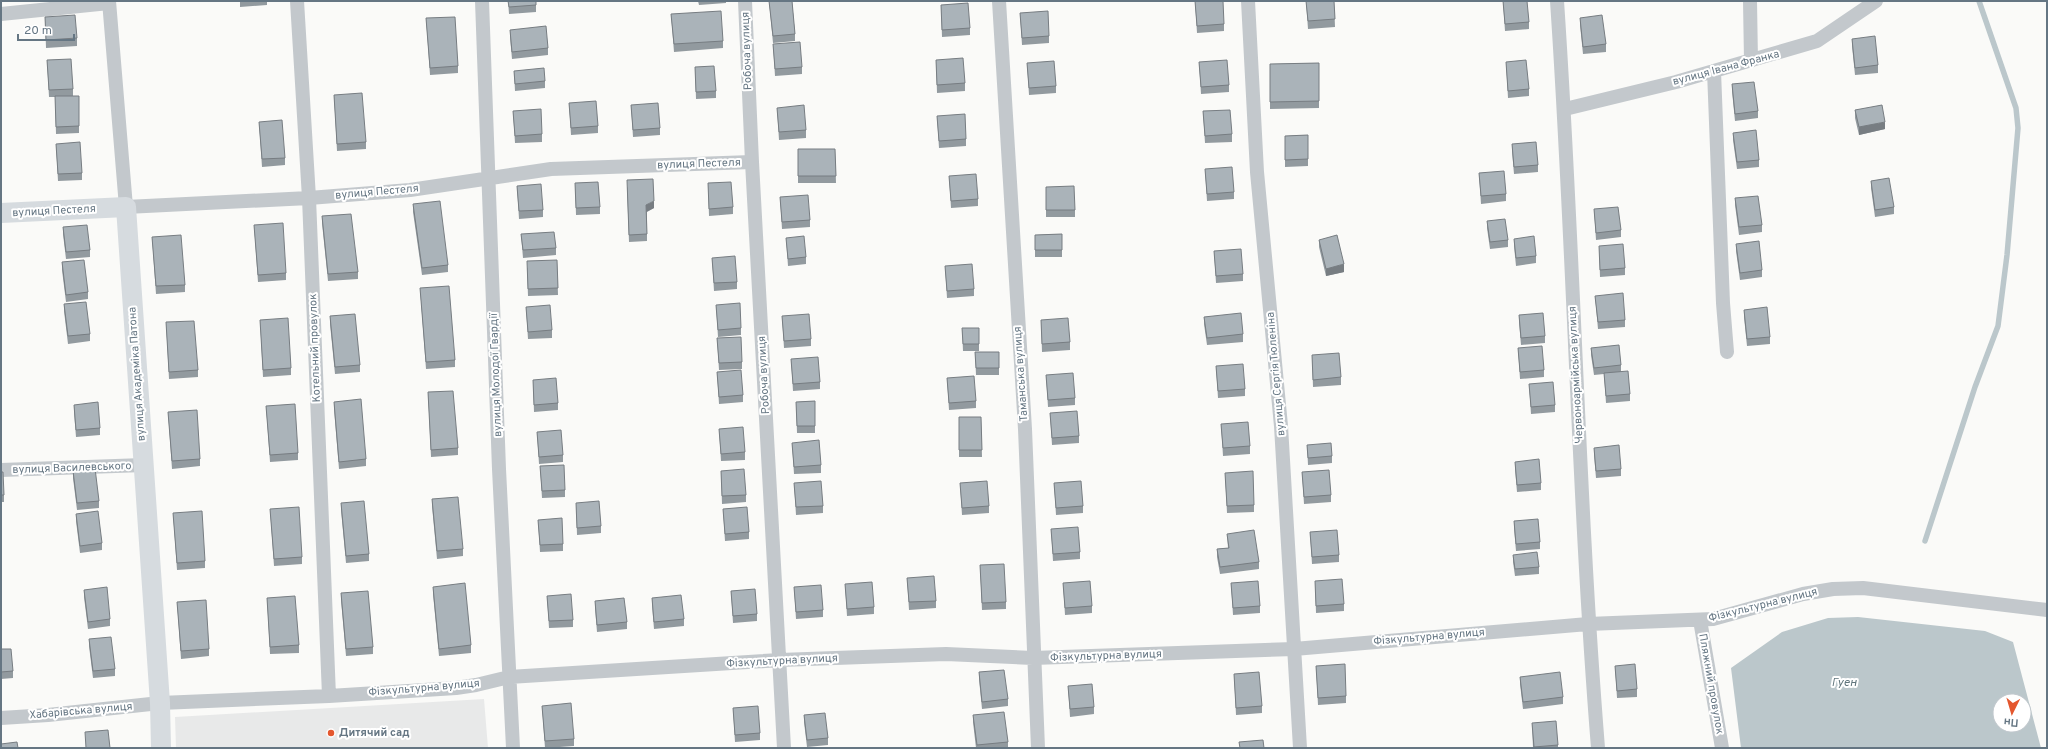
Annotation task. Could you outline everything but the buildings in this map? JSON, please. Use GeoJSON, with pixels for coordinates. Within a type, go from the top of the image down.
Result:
{"type":"FeatureCollection","features":[{"type":"Feature","properties":{"kind":"street","name":"Котельний провулок"},"geometry":{"type":"LineString","coordinates":[[297,1],[309,198],[329,696]]}},
{"type":"Feature","properties":{"kind":"street","name":"вулиця Молодої Гвардії"},"geometry":{"type":"LineString","coordinates":[[482,1],[490,177],[499,469],[513,748]]}},
{"type":"Feature","properties":{"kind":"street","name":"Робоча вулиця"},"geometry":{"type":"LineString","coordinates":[[745,1],[752,162],[784,748]]}},
{"type":"Feature","properties":{"kind":"street","name":"Таманська вулиця"},"geometry":{"type":"LineString","coordinates":[[999,1],[1025,429],[1033,658],[1038,748]]}},
{"type":"Feature","properties":{"kind":"street","name":"вулиця Сергія Тюленіна"},"geometry":{"type":"LineString","coordinates":[[1248,1],[1257,172],[1281,426],[1300,748]]}},
{"type":"Feature","properties":{"kind":"street","name":"Червоноармійська вулиця"},"geometry":{"type":"LineString","coordinates":[[1557,1],[1565,110],[1588,624],[1598,748]]}},
{"type":"Feature","properties":{"kind":"street"},"geometry":{"type":"LineString","coordinates":[[1750,1],[1751,61]]}},
{"type":"Feature","properties":{"kind":"street","name":"вулиця Івана Франка"},"geometry":{"type":"LineString","coordinates":[[1565,110],[1817,42],[1876,1]]}},
{"type":"Feature","properties":{"kind":"street"},"geometry":{"type":"LineString","coordinates":[[1,14],[109,2]]}},
{"type":"Feature","properties":{"kind":"street","name":"вулиця Академіка Патона"},"geometry":{"type":"LineString","coordinates":[[109,2],[126,207],[144,465],[160,703],[161,748]]}},
{"type":"Feature","properties":{"kind":"street"},"geometry":{"type":"LineString","coordinates":[[1714,71],[1723,303],[1727,352]]}},
{"type":"Feature","properties":{"kind":"street","name":"вулиця Пестеля"},"geometry":{"type":"LineString","coordinates":[[1,213],[309,198],[410,190],[551,169],[752,162]]}},
{"type":"Feature","properties":{"kind":"street","name":"вулиця Василевського"},"geometry":{"type":"LineString","coordinates":[[1,470],[144,465]]}},
{"type":"Feature","properties":{"kind":"street","name":"Фізкультурна вулиця"},"geometry":{"type":"LineString","coordinates":[[160,703],[329,696],[456,688],[509,677],[780,660],[946,654],[1033,658],[1294,649],[1588,624],[1713,619],[1803,594],[1833,589],[1863,588],[2047,610]]}},
{"type":"Feature","properties":{"kind":"street","name":"Пляжний провулок"},"geometry":{"type":"LineString","coordinates":[[1700,620],[1722,748]]}},
{"type":"Feature","properties":{"kind":"street","name":"Хабарівська вулиця"},"geometry":{"type":"LineString","coordinates":[[1,718],[48,715],[160,703]]}},
{"type":"Feature","properties":{"kind":"shaded area","name":"Дитячий сад"},"geometry":{"type":"Polygon","coordinates":[[[484,699],[488,748],[176,748],[175,717],[484,699]]]}},
{"type":"Feature","properties":{"kind":"water","name":"Гуен"},"geometry":{"type":"Polygon","coordinates":[[[1858,617],[1985,631],[2013,642],[2026,693],[1992,693],[1992,733],[2032,733],[2032,714],[2041,748],[1741,748],[1731,668],[1782,632],[1828,618],[1858,617]]]}},
{"type":"Feature","properties":{"kind":"waterway"},"geometry":{"type":"LineString","coordinates":[[1925,541],[1975,387],[1998,326],[2007,255],[2018,128],[2016,108],[1979,1]]}},
{"type":"Feature","properties":{"kind":"place","name":"Дитячий сад"},"geometry":{"type":"Point","coordinates":[331,733]}}]}
